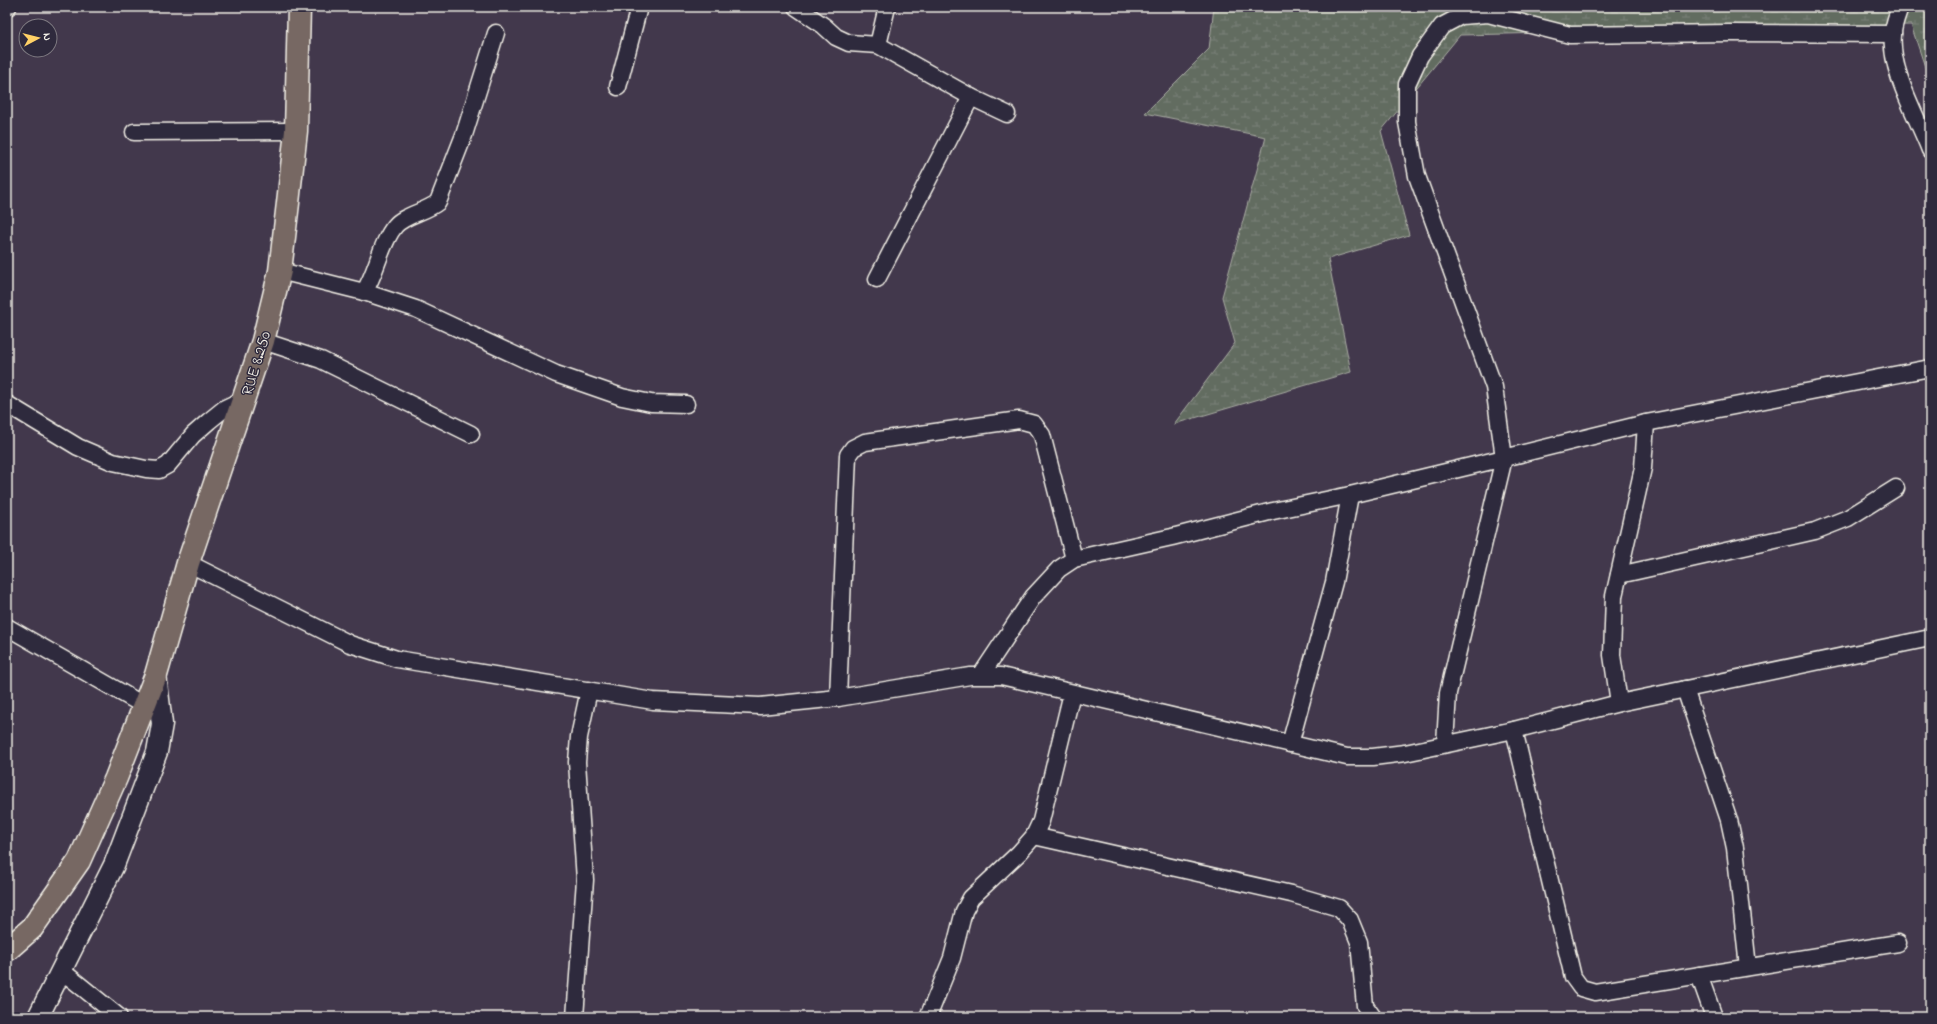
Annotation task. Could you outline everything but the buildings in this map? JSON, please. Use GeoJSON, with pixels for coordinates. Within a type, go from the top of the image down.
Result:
{"type":"FeatureCollection","features":[{"type":"Feature","properties":{"kind":"highway","name":"RUE 8.250"},"geometry":{"type":"LineString","coordinates":[[7,950],[32,928],[78,861],[116,778],[143,705],[156,675],[188,563],[244,399],[262,341],[280,271],[296,131],[299,7]]}},
{"type":"Feature","properties":{"kind":"street"},"geometry":{"type":"LineString","coordinates":[[618,87],[639,7]]}},
{"type":"Feature","properties":{"kind":"street"},"geometry":{"type":"LineString","coordinates":[[796,7],[824,26],[836,37],[849,43],[878,45],[971,97],[1007,114]]}},
{"type":"Feature","properties":{"kind":"street"},"geometry":{"type":"LineString","coordinates":[[878,45],[887,7]]}},
{"type":"Feature","properties":{"kind":"street"},"geometry":{"type":"LineString","coordinates":[[1900,7],[1893,34],[1896,66],[1905,94],[1919,122],[1930,150]]}},
{"type":"Feature","properties":{"kind":"street"},"geometry":{"type":"LineString","coordinates":[[1445,744],[1448,693],[1504,458],[1494,387],[1417,176],[1407,122],[1407,84],[1420,56],[1442,26],[1461,16],[1488,14],[1570,35],[1893,34]]}},
{"type":"Feature","properties":{"kind":"street"},"geometry":{"type":"LineString","coordinates":[[364,292],[372,279],[382,249],[396,225],[431,208],[438,202],[464,135],[496,33]]}},
{"type":"Feature","properties":{"kind":"street"},"geometry":{"type":"LineString","coordinates":[[877,279],[971,97]]}},
{"type":"Feature","properties":{"kind":"street"},"geometry":{"type":"LineString","coordinates":[[134,132],[296,131]]}},
{"type":"Feature","properties":{"kind":"street"},"geometry":{"type":"LineString","coordinates":[[280,271],[364,292],[416,309],[556,374],[622,396],[651,403],[686,404]]}},
{"type":"Feature","properties":{"kind":"street"},"geometry":{"type":"LineString","coordinates":[[262,341],[321,360],[471,434]]}},
{"type":"Feature","properties":{"kind":"street"},"geometry":{"type":"LineString","coordinates":[[981,675],[1033,598],[1059,569],[1074,559],[1172,537],[1273,510],[1350,495],[1646,423],[1930,368]]}},
{"type":"Feature","properties":{"kind":"street"},"geometry":{"type":"LineString","coordinates":[[7,404],[78,447],[113,462],[146,469],[159,470],[168,465],[193,435],[209,421],[225,408],[244,399]]}},
{"type":"Feature","properties":{"kind":"street"},"geometry":{"type":"LineString","coordinates":[[838,698],[848,455],[853,448],[864,442],[1019,420],[1034,424],[1042,435],[1074,559]]}},
{"type":"Feature","properties":{"kind":"street"},"geometry":{"type":"LineString","coordinates":[[1619,703],[1612,655],[1614,596],[1643,468],[1646,423]]}},
{"type":"Feature","properties":{"kind":"street"},"geometry":{"type":"LineString","coordinates":[[1619,575],[1815,531],[1848,518],[1896,488]]}},
{"type":"Feature","properties":{"kind":"street"},"geometry":{"type":"LineString","coordinates":[[1290,744],[1334,582],[1350,495]]}},
{"type":"Feature","properties":{"kind":"street"},"geometry":{"type":"LineString","coordinates":[[188,563],[350,644],[397,659],[653,701],[707,705],[760,706],[838,698],[981,675],[1001,676],[1347,756],[1373,757],[1445,744],[1514,730],[1619,703],[1930,638]]}},
{"type":"Feature","properties":{"kind":"street"},"geometry":{"type":"LineString","coordinates":[[7,627],[143,705]]}},
{"type":"Feature","properties":{"kind":"street"},"geometry":{"type":"LineString","coordinates":[[38,1017],[114,865],[157,752],[162,724],[156,675]]}},
{"type":"Feature","properties":{"kind":"street"},"geometry":{"type":"LineString","coordinates":[[1685,689],[1729,820],[1735,848],[1748,968]]}},
{"type":"Feature","properties":{"kind":"street"},"geometry":{"type":"LineString","coordinates":[[575,1017],[585,880],[577,762],[579,737],[589,690]]}},
{"type":"Feature","properties":{"kind":"street"},"geometry":{"type":"LineString","coordinates":[[928,1017],[952,958],[964,911],[971,898],[1019,853],[1034,836],[1041,821],[1072,693]]}},
{"type":"Feature","properties":{"kind":"street"},"geometry":{"type":"LineString","coordinates":[[1514,730],[1572,977],[1581,988],[1595,992],[1898,943]]}},
{"type":"Feature","properties":{"kind":"street"},"geometry":{"type":"LineString","coordinates":[[1034,836],[1291,894],[1339,908],[1350,920],[1359,942],[1366,1006],[1373,1017]]}},
{"type":"Feature","properties":{"kind":"street"},"geometry":{"type":"LineString","coordinates":[[62,971],[119,1017]]}},
{"type":"Feature","properties":{"kind":"street"},"geometry":{"type":"LineString","coordinates":[[1699,975],[1714,1017]]}},
{"type":"Feature","properties":{"kind":"green space"},"geometry":{"type":"Polygon","coordinates":[[[1214,7],[1930,7],[1930,82],[1911,25],[1460,35],[1381,131],[1409,235],[1328,259],[1351,372],[1174,424],[1235,343],[1222,297],[1266,137],[1145,113],[1209,49],[1214,7]]]}}]}
